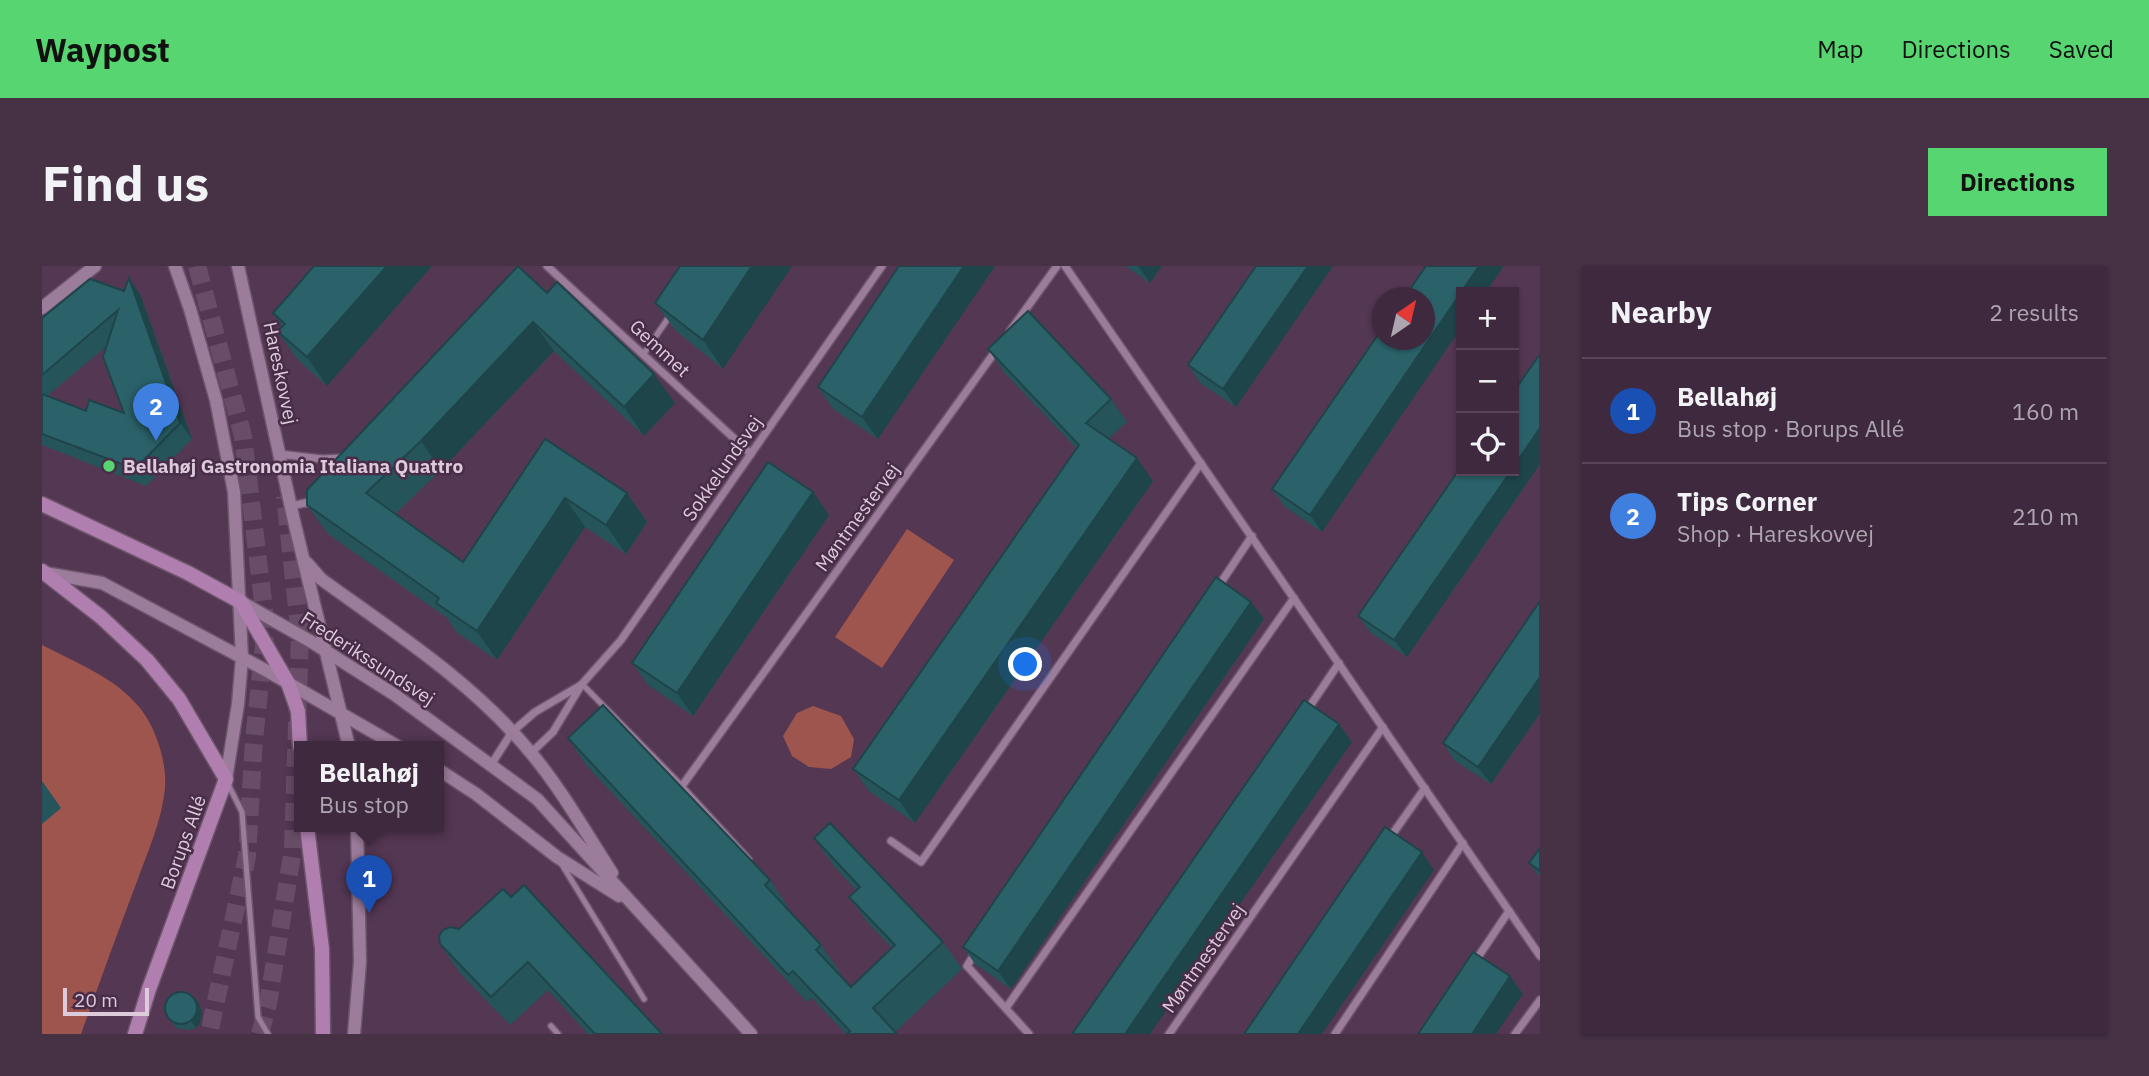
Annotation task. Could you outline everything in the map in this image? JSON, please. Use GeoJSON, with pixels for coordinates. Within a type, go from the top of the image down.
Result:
{"type":"FeatureCollection","features":[{"type":"Feature","properties":{"kind":"main road","name":"Frederikssundsvej"},"geometry":{"type":"LineString","coordinates":[[42,504],[188,573],[241,602]]}},
{"type":"Feature","properties":{"kind":"main road"},"geometry":{"type":"LineString","coordinates":[[44,572],[101,617],[147,660],[179,699],[226,779]]}},
{"type":"Feature","properties":{"kind":"main road"},"geometry":{"type":"LineString","coordinates":[[241,602],[288,683],[298,711],[300,741]]}},
{"type":"Feature","properties":{"kind":"main road","name":"Borups Allé"},"geometry":{"type":"LineString","coordinates":[[135,1034],[226,779]]}},
{"type":"Feature","properties":{"kind":"main road"},"geometry":{"type":"LineString","coordinates":[[308,832],[322,949],[323,1034]]}},
{"type":"Feature","properties":{"kind":"street"},"geometry":{"type":"LineString","coordinates":[[42,308],[95,266]]}},
{"type":"Feature","properties":{"kind":"street"},"geometry":{"type":"LineString","coordinates":[[175,266],[216,400],[234,492],[241,602]]}},
{"type":"Feature","properties":{"kind":"street","name":"Hareskovvej"},"geometry":{"type":"LineString","coordinates":[[238,266],[325,651]]}},
{"type":"Feature","properties":{"kind":"street","name":"Gemmet"},"geometry":{"type":"LineString","coordinates":[[547,266],[751,454]]}},
{"type":"Feature","properties":{"kind":"street","name":"Sokkelundsvej"},"geometry":{"type":"LineString","coordinates":[[531,753],[553,732],[582,684],[621,640],[882,266]]}},
{"type":"Feature","properties":{"kind":"street","name":"Møntmestervej"},"geometry":{"type":"LineString","coordinates":[[682,786],[1057,266]]}},
{"type":"Feature","properties":{"kind":"street"},"geometry":{"type":"LineString","coordinates":[[1065,266],[1540,956]]}},
{"type":"Feature","properties":{"kind":"street"},"geometry":{"type":"LineString","coordinates":[[279,454],[322,459],[348,457],[342,468]]}},
{"type":"Feature","properties":{"kind":"street"},"geometry":{"type":"LineString","coordinates":[[891,841],[921,862],[1201,463]]}},
{"type":"Feature","properties":{"kind":"street"},"geometry":{"type":"LineString","coordinates":[[291,506],[319,500]]}},
{"type":"Feature","properties":{"kind":"street"},"geometry":{"type":"LineString","coordinates":[[1214,594],[1252,536]]}},
{"type":"Feature","properties":{"kind":"street"},"geometry":{"type":"LineString","coordinates":[[302,552],[306,562],[321,579],[444,669],[512,732],[565,799],[631,903]]}},
{"type":"Feature","properties":{"kind":"street"},"geometry":{"type":"LineString","coordinates":[[44,572],[102,583],[288,683],[389,741]]}},
{"type":"Feature","properties":{"kind":"street"},"geometry":{"type":"LineString","coordinates":[[1006,1008],[1294,598]]}},
{"type":"Feature","properties":{"kind":"street","name":"Frederikssundsvej"},"geometry":{"type":"LineString","coordinates":[[241,602],[395,695],[537,799],[751,1034]]}},
{"type":"Feature","properties":{"kind":"street","name":"Borups Allé"},"geometry":{"type":"LineString","coordinates":[[226,779],[242,658],[241,602]]}},
{"type":"Feature","properties":{"kind":"street"},"geometry":{"type":"LineString","coordinates":[[325,651],[348,741]]}},
{"type":"Feature","properties":{"kind":"street"},"geometry":{"type":"LineString","coordinates":[[1300,720],[1339,663]]}},
{"type":"Feature","properties":{"kind":"street","name":"Sokkelundsvej"},"geometry":{"type":"LineString","coordinates":[[491,765],[512,732],[534,712],[582,684]]}},
{"type":"Feature","properties":{"kind":"street","name":"Møntmestervej"},"geometry":{"type":"LineString","coordinates":[[1169,1034],[1383,727]]}},
{"type":"Feature","properties":{"kind":"street","name":"Frederikssundsvej"},"geometry":{"type":"LineString","coordinates":[[444,773],[476,793],[557,858],[631,903]]}},
{"type":"Feature","properties":{"kind":"street"},"geometry":{"type":"LineString","coordinates":[[1386,844],[1425,788]]}},
{"type":"Feature","properties":{"kind":"street"},"geometry":{"type":"LineString","coordinates":[[354,1034],[360,962],[357,832]]}},
{"type":"Feature","properties":{"kind":"street"},"geometry":{"type":"LineString","coordinates":[[1335,1034],[1463,844]]}},
{"type":"Feature","properties":{"kind":"street"},"geometry":{"type":"LineString","coordinates":[[1471,967],[1509,911]]}},
{"type":"Feature","properties":{"kind":"street"},"geometry":{"type":"LineString","coordinates":[[982,942],[967,966],[1030,1034]]}},
{"type":"Feature","properties":{"kind":"street"},"geometry":{"type":"LineString","coordinates":[[1515,1034],[1540,1000]]}},
{"type":"Feature","properties":{"kind":"lane"},"geometry":{"type":"LineString","coordinates":[[643,355],[673,310]]}},
{"type":"Feature","properties":{"kind":"lane"},"geometry":{"type":"LineString","coordinates":[[582,684],[682,786],[758,869]]}},
{"type":"Feature","properties":{"kind":"lane"},"geometry":{"type":"LineString","coordinates":[[226,779],[242,811],[258,1017],[268,1034]]}},
{"type":"Feature","properties":{"kind":"lane"},"geometry":{"type":"LineString","coordinates":[[557,858],[644,999]]}},
{"type":"Feature","properties":{"kind":"lane"},"geometry":{"type":"LineString","coordinates":[[551,1026],[558,1034]]}},
{"type":"Feature","properties":{"kind":"shaded area"},"geometry":{"type":"Polygon","coordinates":[[[907,529],[954,560],[882,668],[835,637],[907,529]]]}},
{"type":"Feature","properties":{"kind":"shaded area"},"geometry":{"type":"Polygon","coordinates":[[[42,645],[107,679],[130,697],[151,725],[164,767],[165,788],[157,825],[81,1034],[42,1034],[42,645]]]}},
{"type":"Feature","properties":{"kind":"shaded area"},"geometry":{"type":"Polygon","coordinates":[[[813,706],[841,716],[854,739],[851,757],[831,769],[809,767],[792,756],[783,736],[797,713],[813,706]]]}},
{"type":"Feature","properties":{"kind":"building"},"geometry":{"type":"Polygon","coordinates":[[[314,266],[387,266],[307,357],[277,331],[285,324],[273,313],[314,266]]]}},
{"type":"Feature","properties":{"kind":"building"},"geometry":{"type":"Polygon","coordinates":[[[518,266],[547,293],[557,282],[654,374],[624,407],[533,322],[421,441],[366,493],[463,562],[545,439],[627,493],[606,525],[565,498],[477,631],[436,603],[439,598],[307,505],[307,490],[518,266]]]}},
{"type":"Feature","properties":{"kind":"building"},"geometry":{"type":"Polygon","coordinates":[[[680,266],[752,266],[703,340],[655,303],[680,266]]]}},
{"type":"Feature","properties":{"kind":"building"},"geometry":{"type":"Polygon","coordinates":[[[899,266],[964,266],[862,417],[818,387],[899,266]]]}},
{"type":"Feature","properties":{"kind":"building"},"geometry":{"type":"Polygon","coordinates":[[[1256,266],[1308,266],[1223,389],[1188,365],[1256,266]]]}},
{"type":"Feature","properties":{"kind":"building"},"geometry":{"type":"Polygon","coordinates":[[[1426,266],[1479,266],[1465,287],[1456,287],[1456,300],[1435,331],[1435,287],[1412,287],[1426,266]]]}},
{"type":"Feature","properties":{"kind":"building"},"geometry":{"type":"Polygon","coordinates":[[[129,278],[180,423],[135,469],[42,434],[42,394],[86,411],[89,400],[124,413],[103,357],[118,310],[42,375],[42,318],[90,279],[124,291],[129,278]]]}},
{"type":"Feature","properties":{"kind":"building"},"geometry":{"type":"Polygon","coordinates":[[[1028,311],[1111,399],[1086,423],[1137,458],[899,800],[853,769],[1079,445],[988,349],[1028,311]]]}},
{"type":"Feature","properties":{"kind":"building"},"geometry":{"type":"Polygon","coordinates":[[[1372,344],[1372,350],[1422,350],[1310,515],[1272,489],[1372,344]]]}},
{"type":"Feature","properties":{"kind":"building"},"geometry":{"type":"Polygon","coordinates":[[[1540,354],[1540,428],[1519,459],[1519,413],[1519,384],[1540,354]]]}},
{"type":"Feature","properties":{"kind":"building"},"geometry":{"type":"Polygon","coordinates":[[[768,462],[813,492],[677,693],[632,663],[768,462]]]}},
{"type":"Feature","properties":{"kind":"building"},"geometry":{"type":"Polygon","coordinates":[[[1456,474],[1508,476],[1394,640],[1358,616],[1456,474]]]}},
{"type":"Feature","properties":{"kind":"building"},"geometry":{"type":"Polygon","coordinates":[[[1216,577],[1251,602],[998,971],[963,947],[1216,577]]]}},
{"type":"Feature","properties":{"kind":"building"},"geometry":{"type":"Polygon","coordinates":[[[1540,601],[1540,677],[1478,767],[1443,743],[1540,601]]]}},
{"type":"Feature","properties":{"kind":"building"},"geometry":{"type":"Polygon","coordinates":[[[1304,700],[1339,724],[1125,1034],[1072,1034],[1304,700]]]}},
{"type":"Feature","properties":{"kind":"building"},"geometry":{"type":"Polygon","coordinates":[[[603,705],[770,880],[765,885],[821,945],[816,950],[851,987],[895,945],[849,897],[860,887],[814,838],[830,823],[943,942],[873,1008],[897,1034],[847,1034],[850,1031],[793,971],[788,975],[568,738],[603,705]]]}},
{"type":"Feature","properties":{"kind":"building"},"geometry":{"type":"Polygon","coordinates":[[[1385,827],[1422,852],[1298,1034],[1244,1034],[1385,827]]]}},
{"type":"Feature","properties":{"kind":"building"},"geometry":{"type":"Polygon","coordinates":[[[1540,848],[1540,871],[1529,863],[1540,848]]]}},
{"type":"Feature","properties":{"kind":"building"},"geometry":{"type":"Polygon","coordinates":[[[524,885],[662,1034],[595,1034],[528,962],[491,997],[440,944],[439,936],[443,930],[450,927],[459,929],[503,889],[511,897],[524,885]]]}},
{"type":"Feature","properties":{"kind":"building"},"geometry":{"type":"Polygon","coordinates":[[[1473,952],[1510,976],[1472,1034],[1418,1034],[1473,952]]]}},
{"type":"Feature","properties":{"kind":"building"},"geometry":{"type":"Polygon","coordinates":[[[181,992],[192,997],[197,1008],[192,1019],[181,1024],[170,1019],[165,1008],[170,997],[181,992]]]}},
{"type":"Feature","properties":{"kind":"tunnel"},"geometry":{"type":"LineString","coordinates":[[197,266],[243,436],[266,626],[254,740],[247,856],[209,1034]]}},
{"type":"Feature","properties":{"kind":"tunnel"},"geometry":{"type":"LineString","coordinates":[[285,496],[300,635],[297,741]]}},
{"type":"Feature","properties":{"kind":"tunnel"},"geometry":{"type":"LineString","coordinates":[[260,1034],[268,1004],[293,849],[294,818]]}},
{"type":"Feature","properties":{"kind":"place","name":"Tips Corner"},"geometry":{"type":"Point","coordinates":[156,441]}},
{"type":"Feature","properties":{"kind":"place","name":"Bellahøj Gastronomia Italiana Quattro"},"geometry":{"type":"Point","coordinates":[109,466]}},
{"type":"Feature","properties":{"kind":"place","name":"Bellahøj"},"geometry":{"type":"Point","coordinates":[369,913]}}]}
